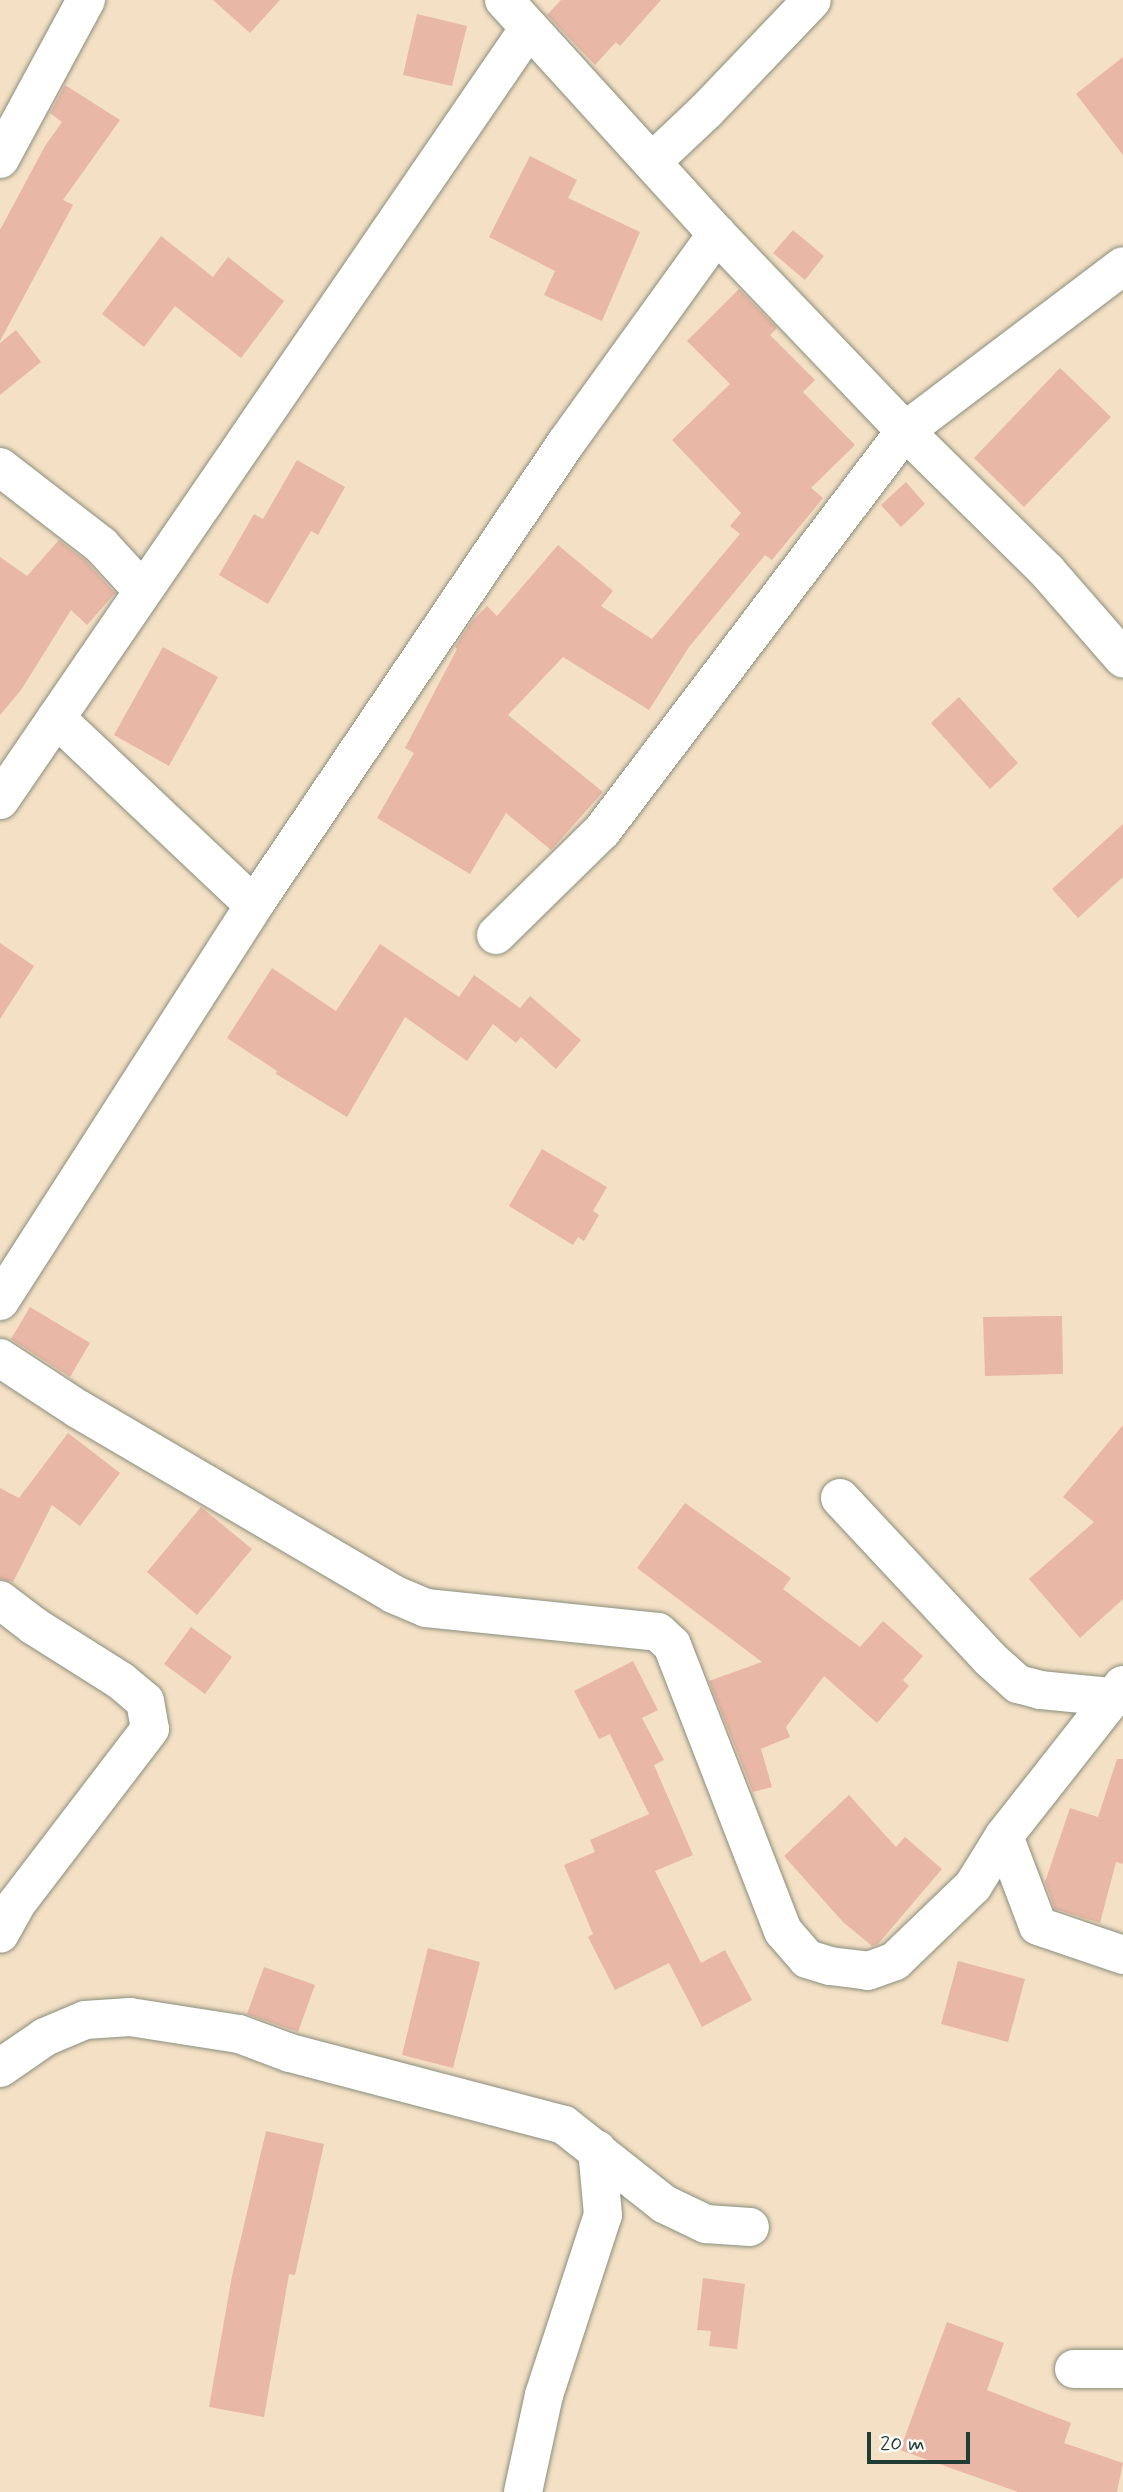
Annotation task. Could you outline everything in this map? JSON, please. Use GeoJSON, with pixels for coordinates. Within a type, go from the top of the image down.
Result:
{"type":"FeatureCollection","features":[{"type":"Feature","properties":{"kind":"street"},"geometry":{"type":"LineString","coordinates":[[0,159],[86,0]]}},
{"type":"Feature","properties":{"kind":"street"},"geometry":{"type":"LineString","coordinates":[[504,0],[717,234],[905,431],[1046,571],[1123,658]]}},
{"type":"Feature","properties":{"kind":"street"},"geometry":{"type":"LineString","coordinates":[[652,162],[706,111],[812,0]]}},
{"type":"Feature","properties":{"kind":"street"},"geometry":{"type":"LineString","coordinates":[[0,800],[529,27]]}},
{"type":"Feature","properties":{"kind":"street"},"geometry":{"type":"LineString","coordinates":[[0,1301],[254,905],[566,443],[717,234]]}},
{"type":"Feature","properties":{"kind":"street"},"geometry":{"type":"LineString","coordinates":[[496,935],[602,831],[905,431],[1123,266]]}},
{"type":"Feature","properties":{"kind":"street"},"geometry":{"type":"LineString","coordinates":[[0,467],[101,545],[143,592]]}},
{"type":"Feature","properties":{"kind":"street"},"geometry":{"type":"LineString","coordinates":[[56,718],[254,905]]}},
{"type":"Feature","properties":{"kind":"street"},"geometry":{"type":"LineString","coordinates":[[0,1359],[78,1409],[393,1594],[426,1608],[659,1632],[672,1645],[782,1931],[807,1959],[830,1966],[868,1972],[895,1961],[973,1886],[1004,1836],[1117,1691]]}},
{"type":"Feature","properties":{"kind":"street"},"geometry":{"type":"LineString","coordinates":[[840,1498],[990,1659],[1018,1684],[1040,1690],[1117,1691]]}},
{"type":"Feature","properties":{"kind":"street"},"geometry":{"type":"LineString","coordinates":[[0,1600],[34,1626],[121,1681],[145,1701],[150,1729],[17,1903],[0,1934]]}},
{"type":"Feature","properties":{"kind":"street"},"geometry":{"type":"LineString","coordinates":[[1004,1836],[1038,1926],[1123,1955]]}},
{"type":"Feature","properties":{"kind":"street"},"geometry":{"type":"LineString","coordinates":[[973,1886],[1026,1894]]}},
{"type":"Feature","properties":{"kind":"street"},"geometry":{"type":"LineString","coordinates":[[0,2068],[45,2037],[85,2020],[130,2017],[239,2035],[290,2053],[564,2125],[664,2204],[706,2224],[750,2227]]}},
{"type":"Feature","properties":{"kind":"street"},"geometry":{"type":"LineString","coordinates":[[523,2492],[544,2395],[603,2215],[597,2149]]}},
{"type":"Feature","properties":{"kind":"street"},"geometry":{"type":"LineString","coordinates":[[1074,2369],[1123,2369]]}},
{"type":"Feature","properties":{"kind":"building"},"geometry":{"type":"Polygon","coordinates":[[[213,0],[280,0],[250,33],[213,0]]]}},
{"type":"Feature","properties":{"kind":"building"},"geometry":{"type":"Polygon","coordinates":[[[561,0],[661,0],[620,46],[616,42],[595,65],[547,15],[561,0]]]}},
{"type":"Feature","properties":{"kind":"building"},"geometry":{"type":"Polygon","coordinates":[[[417,14],[467,26],[452,86],[403,75],[417,14]]]}},
{"type":"Feature","properties":{"kind":"building"},"geometry":{"type":"Polygon","coordinates":[[[1123,57],[1123,155],[1076,94],[1123,57]]]}},
{"type":"Feature","properties":{"kind":"building"},"geometry":{"type":"Polygon","coordinates":[[[65,85],[120,120],[63,200],[73,205],[0,341],[0,230],[45,146],[62,122],[50,113],[65,85]]]}},
{"type":"Feature","properties":{"kind":"building"},"geometry":{"type":"Polygon","coordinates":[[[530,156],[577,180],[568,198],[640,232],[602,321],[544,295],[555,271],[489,237],[530,156]]]}},
{"type":"Feature","properties":{"kind":"building"},"geometry":{"type":"Polygon","coordinates":[[[793,230],[824,256],[805,280],[773,253],[793,230]]]}},
{"type":"Feature","properties":{"kind":"building"},"geometry":{"type":"Polygon","coordinates":[[[161,236],[213,277],[228,257],[284,301],[241,358],[175,306],[144,347],[102,314],[161,236]]]}},
{"type":"Feature","properties":{"kind":"building"},"geometry":{"type":"Polygon","coordinates":[[[739,289],[777,328],[770,335],[815,380],[803,392],[855,445],[811,488],[823,498],[772,560],[765,555],[689,647],[649,710],[563,657],[508,715],[603,792],[551,850],[506,813],[470,874],[377,818],[414,753],[405,748],[457,649],[455,647],[472,621],[487,606],[497,616],[558,545],[613,591],[601,606],[652,639],[740,534],[730,526],[741,513],[672,440],[730,384],[687,341],[739,289]]]}},
{"type":"Feature","properties":{"kind":"building"},"geometry":{"type":"Polygon","coordinates":[[[16,330],[41,362],[0,395],[0,343],[16,330]]]}},
{"type":"Feature","properties":{"kind":"building"},"geometry":{"type":"Polygon","coordinates":[[[1060,368],[1111,417],[1024,507],[974,458],[1060,368]]]}},
{"type":"Feature","properties":{"kind":"building"},"geometry":{"type":"Polygon","coordinates":[[[297,460],[345,487],[318,535],[311,531],[268,604],[219,575],[254,514],[263,519],[297,460]]]}},
{"type":"Feature","properties":{"kind":"building"},"geometry":{"type":"Polygon","coordinates":[[[906,482],[925,504],[901,527],[881,505],[906,482]]]}},
{"type":"Feature","properties":{"kind":"building"},"geometry":{"type":"Polygon","coordinates":[[[59,540],[86,561],[115,593],[87,625],[71,610],[21,690],[0,715],[0,557],[27,576],[59,540]]]}},
{"type":"Feature","properties":{"kind":"building"},"geometry":{"type":"Polygon","coordinates":[[[163,647],[218,677],[169,766],[114,735],[163,647]]]}},
{"type":"Feature","properties":{"kind":"building"},"geometry":{"type":"Polygon","coordinates":[[[959,697],[1018,763],[990,789],[931,723],[959,697]]]}},
{"type":"Feature","properties":{"kind":"building"},"geometry":{"type":"Polygon","coordinates":[[[1123,824],[1123,877],[1078,918],[1052,889],[1123,824]]]}},
{"type":"Feature","properties":{"kind":"building"},"geometry":{"type":"Polygon","coordinates":[[[0,943],[34,966],[0,1019],[0,943]]]}},
{"type":"Feature","properties":{"kind":"building"},"geometry":{"type":"Polygon","coordinates":[[[380,944],[459,997],[474,975],[520,1008],[530,996],[581,1040],[556,1069],[521,1037],[516,1043],[493,1024],[467,1061],[405,1017],[347,1117],[276,1074],[277,1071],[227,1038],[272,968],[336,1011],[380,944]]]}},
{"type":"Feature","properties":{"kind":"building"},"geometry":{"type":"Polygon","coordinates":[[[542,1149],[607,1187],[593,1211],[599,1215],[584,1241],[578,1237],[573,1245],[509,1206],[542,1149]]]}},
{"type":"Feature","properties":{"kind":"building"},"geometry":{"type":"Polygon","coordinates":[[[30,1307],[90,1343],[70,1377],[11,1339],[30,1307]]]}},
{"type":"Feature","properties":{"kind":"building"},"geometry":{"type":"Polygon","coordinates":[[[1062,1316],[1063,1374],[985,1376],[983,1317],[1062,1316]]]}},
{"type":"Feature","properties":{"kind":"building"},"geometry":{"type":"Polygon","coordinates":[[[1123,1425],[1123,1599],[1080,1638],[1029,1579],[1094,1522],[1063,1497],[1123,1425]]]}},
{"type":"Feature","properties":{"kind":"building"},"geometry":{"type":"Polygon","coordinates":[[[68,1433],[120,1473],[80,1526],[52,1505],[13,1582],[0,1579],[0,1488],[19,1498],[68,1433]]]}},
{"type":"Feature","properties":{"kind":"building"},"geometry":{"type":"Polygon","coordinates":[[[685,1503],[791,1578],[783,1589],[860,1647],[883,1621],[923,1656],[903,1680],[909,1686],[877,1723],[824,1676],[786,1727],[790,1737],[761,1749],[772,1787],[753,1792],[709,1681],[762,1662],[637,1568],[685,1503]]]}},
{"type":"Feature","properties":{"kind":"building"},"geometry":{"type":"Polygon","coordinates":[[[201,1507],[252,1549],[197,1615],[147,1572],[201,1507]]]}},
{"type":"Feature","properties":{"kind":"building"},"geometry":{"type":"Polygon","coordinates":[[[191,1627],[232,1657],[205,1694],[164,1664],[191,1627]]]}},
{"type":"Feature","properties":{"kind":"building"},"geometry":{"type":"Polygon","coordinates":[[[633,1661],[658,1710],[642,1718],[664,1760],[654,1765],[693,1855],[655,1871],[701,1963],[725,1950],[752,2000],[702,2027],[669,1963],[615,1990],[588,1937],[593,1934],[564,1865],[595,1852],[590,1840],[649,1814],[610,1734],[599,1739],[574,1691],[633,1661]]]}},
{"type":"Feature","properties":{"kind":"building"},"geometry":{"type":"Polygon","coordinates":[[[1117,1759],[1123,1759],[1123,1864],[1116,1862],[1100,1923],[1055,1909],[1045,1882],[1070,1808],[1098,1817],[1117,1759]]]}},
{"type":"Feature","properties":{"kind":"building"},"geometry":{"type":"Polygon","coordinates":[[[849,1795],[896,1847],[905,1837],[942,1869],[878,1944],[872,1946],[843,1922],[784,1856],[849,1795]]]}},
{"type":"Feature","properties":{"kind":"building"},"geometry":{"type":"Polygon","coordinates":[[[428,1948],[480,1962],[453,2068],[402,2055],[428,1948]]]}},
{"type":"Feature","properties":{"kind":"building"},"geometry":{"type":"Polygon","coordinates":[[[958,1961],[1025,1979],[1008,2042],[941,2024],[958,1961]]]}},
{"type":"Feature","properties":{"kind":"building"},"geometry":{"type":"Polygon","coordinates":[[[264,1967],[315,1985],[298,2032],[247,2014],[264,1967]]]}},
{"type":"Feature","properties":{"kind":"building"},"geometry":{"type":"Polygon","coordinates":[[[266,2131],[324,2144],[295,2275],[289,2274],[264,2417],[209,2407],[232,2276],[266,2131]]]}},
{"type":"Feature","properties":{"kind":"building"},"geometry":{"type":"Polygon","coordinates":[[[703,2278],[745,2284],[737,2349],[709,2346],[711,2331],[697,2330],[703,2278]]]}},
{"type":"Feature","properties":{"kind":"building"},"geometry":{"type":"Polygon","coordinates":[[[947,2322],[1004,2343],[987,2390],[1071,2423],[1064,2443],[1123,2463],[1117,2492],[1018,2492],[900,2450],[947,2322]]]}}]}
